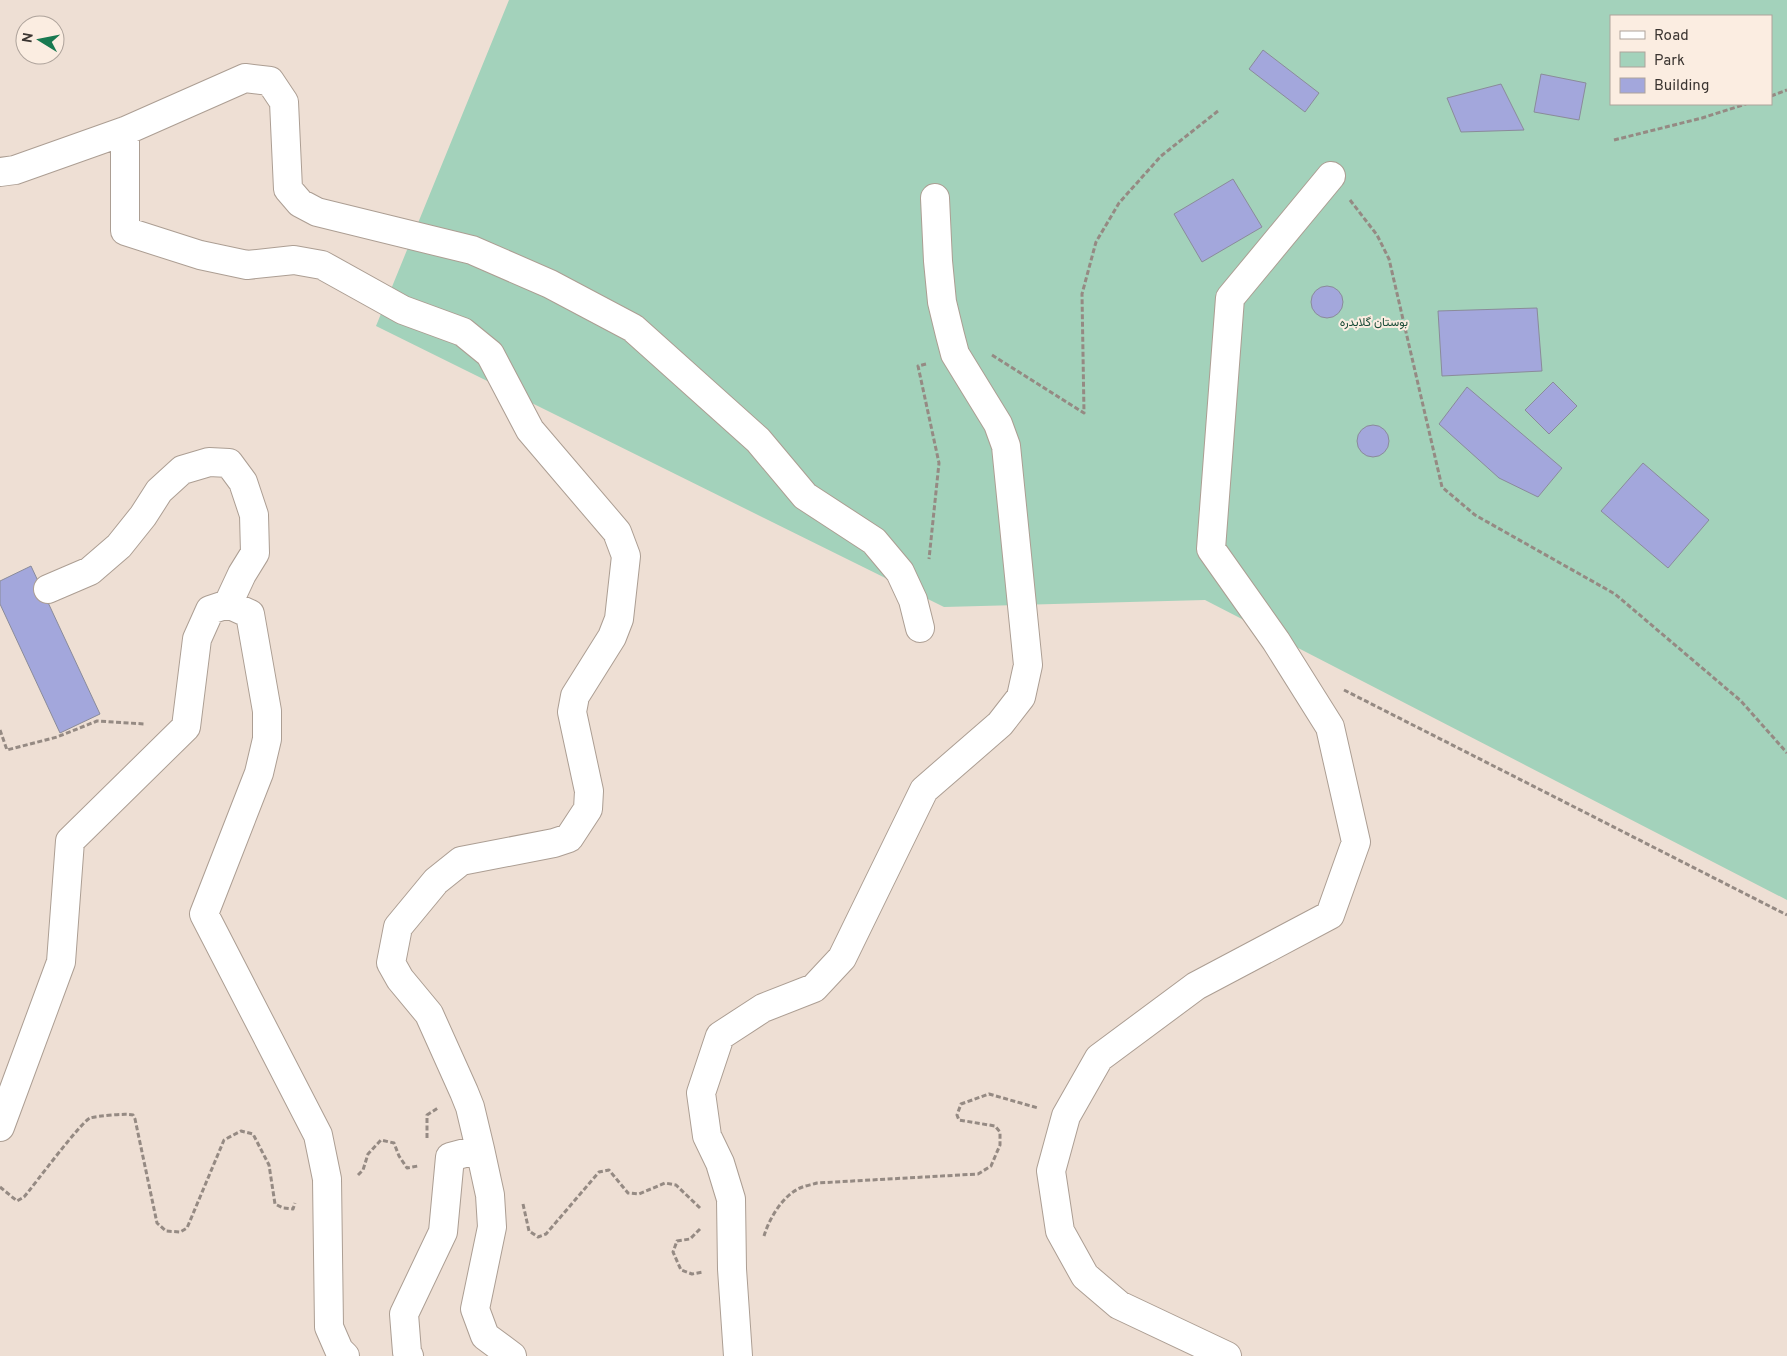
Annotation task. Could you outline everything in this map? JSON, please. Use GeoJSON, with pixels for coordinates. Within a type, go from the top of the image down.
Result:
{"type":"FeatureCollection","features":[{"type":"Feature","properties":{"kind":"street"},"geometry":{"type":"LineString","coordinates":[[0,172],[15,170],[125,131],[245,78],[270,81],[284,102],[288,189],[300,203],[317,212],[472,250],[550,284],[633,328],[758,440],[805,496],[874,541],[900,572],[913,600],[920,628]]}},
{"type":"Feature","properties":{"kind":"street"},"geometry":{"type":"LineString","coordinates":[[125,131],[125,231],[200,256],[247,266],[294,260],[322,265],[403,310],[463,332],[490,354],[530,430],[617,532],[626,556],[619,619],[612,637],[575,696],[572,712],[589,790],[588,809],[569,838],[554,843],[461,861],[436,880],[398,926],[391,963],[400,979],[429,1014],[470,1107],[490,1195],[492,1227],[475,1309],[485,1336],[512,1356]]}},
{"type":"Feature","properties":{"kind":"street"},"geometry":{"type":"LineString","coordinates":[[1227,1356],[1119,1304],[1085,1276],[1060,1231],[1051,1171],[1066,1116],[1099,1058],[1196,986],[1330,915],[1356,842],[1330,727],[1276,640],[1211,549],[1230,298],[1331,176]]}},
{"type":"Feature","properties":{"kind":"street"},"geometry":{"type":"LineString","coordinates":[[738,1356],[732,1269],[731,1199],[720,1163],[707,1136],[701,1093],[720,1036],[762,1008],[814,988],[842,958],[924,790],[1000,724],[1021,697],[1028,664],[1006,446],[998,424],[956,354],[942,302],[935,198]]}},
{"type":"Feature","properties":{"kind":"street"},"geometry":{"type":"LineString","coordinates":[[48,589],[90,571],[118,546],[143,516],[159,491],[182,470],[209,462],[229,463],[243,482],[254,515],[255,553],[242,574],[228,604]]}},
{"type":"Feature","properties":{"kind":"street"},"geometry":{"type":"LineString","coordinates":[[0,1127],[61,962],[70,841],[186,727],[197,639],[210,610],[228,604],[250,614],[268,711],[268,739],[259,773],[204,914],[318,1135],[327,1180],[329,1327],[339,1350],[345,1356]]}},
{"type":"Feature","properties":{"kind":"street"},"geometry":{"type":"LineString","coordinates":[[409,1356],[407,1352],[404,1314],[443,1232],[450,1157],[480,1148]]}},
{"type":"Feature","properties":{"kind":"path"},"geometry":{"type":"LineString","coordinates":[[1772,96],[1787,90]]}},
{"type":"Feature","properties":{"kind":"path"},"geometry":{"type":"LineString","coordinates":[[1614,140],[1702,118],[1743,105]]}},
{"type":"Feature","properties":{"kind":"path"},"geometry":{"type":"LineString","coordinates":[[929,560],[939,463],[918,366],[956,354],[990,353],[1084,413],[1082,294],[1096,242],[1119,203],[1161,156],[1218,112]]}},
{"type":"Feature","properties":{"kind":"path"},"geometry":{"type":"LineString","coordinates":[[1331,176],[1377,235],[1388,259],[1442,487],[1475,515],[1615,594],[1740,701],[1787,753]]}},
{"type":"Feature","properties":{"kind":"path"},"geometry":{"type":"LineString","coordinates":[[1344,690],[1787,915]]}},
{"type":"Feature","properties":{"kind":"path"},"geometry":{"type":"LineString","coordinates":[[0,730],[7,750],[57,737],[96,721],[186,727]]}},
{"type":"Feature","properties":{"kind":"path"},"geometry":{"type":"LineString","coordinates":[[762,1242],[766,1226],[783,1201],[798,1189],[817,1184],[978,1174],[991,1166],[1000,1145],[1000,1132],[995,1126],[959,1120],[958,1115],[961,1104],[990,1094],[1066,1116]]}},
{"type":"Feature","properties":{"kind":"path"},"geometry":{"type":"LineString","coordinates":[[427,1140],[428,1115],[432,1111],[437,1108],[470,1107]]}},
{"type":"Feature","properties":{"kind":"path"},"geometry":{"type":"LineString","coordinates":[[0,1187],[17,1201],[24,1197],[76,1133],[90,1119],[127,1114],[133,1115],[135,1119],[157,1223],[166,1231],[180,1232],[187,1228],[224,1140],[241,1131],[253,1134],[269,1165],[275,1204],[283,1208],[293,1208],[297,1199]]}},
{"type":"Feature","properties":{"kind":"path"},"geometry":{"type":"LineString","coordinates":[[327,1180],[356,1177],[363,1170],[368,1154],[381,1140],[394,1143],[398,1156],[407,1168],[422,1165]]}},
{"type":"Feature","properties":{"kind":"path"},"geometry":{"type":"LineString","coordinates":[[490,1195],[516,1190],[522,1195],[529,1231],[538,1238],[546,1234],[599,1172],[609,1170],[628,1193],[639,1194],[665,1183],[676,1185],[702,1210]]}},
{"type":"Feature","properties":{"kind":"path"},"geometry":{"type":"LineString","coordinates":[[703,1224],[690,1239],[677,1241],[673,1252],[681,1270],[692,1274],[732,1269]]}},
{"type":"Feature","properties":{"kind":"green space","name":"بوستان گلابدره"},"geometry":{"type":"Polygon","coordinates":[[[509,0],[1787,0],[1787,900],[1205,600],[944,607],[376,326],[509,0]]]}},
{"type":"Feature","properties":{"kind":"building"},"geometry":{"type":"Polygon","coordinates":[[[1263,50],[1319,93],[1305,112],[1249,69],[1263,50]]]}},
{"type":"Feature","properties":{"kind":"building"},"geometry":{"type":"Polygon","coordinates":[[[1541,74],[1586,83],[1579,120],[1534,112],[1541,74]]]}},
{"type":"Feature","properties":{"kind":"building"},"geometry":{"type":"Polygon","coordinates":[[[1501,84],[1524,130],[1461,132],[1447,98],[1501,84]]]}},
{"type":"Feature","properties":{"kind":"building"},"geometry":{"type":"Polygon","coordinates":[[[1233,179],[1262,227],[1202,262],[1174,214],[1233,179]]]}},
{"type":"Feature","properties":{"kind":"building"},"geometry":{"type":"Polygon","coordinates":[[[1327,286],[1339,290],[1343,302],[1339,314],[1327,318],[1315,314],[1311,302],[1315,290],[1327,286]]]}},
{"type":"Feature","properties":{"kind":"building"},"geometry":{"type":"Polygon","coordinates":[[[1537,308],[1542,371],[1442,376],[1438,311],[1537,308]]]}},
{"type":"Feature","properties":{"kind":"building"},"geometry":{"type":"Polygon","coordinates":[[[1553,382],[1577,406],[1549,434],[1525,410],[1553,382]]]}},
{"type":"Feature","properties":{"kind":"building"},"geometry":{"type":"Polygon","coordinates":[[[1467,387],[1562,468],[1538,497],[1499,478],[1439,424],[1467,387]]]}},
{"type":"Feature","properties":{"kind":"building"},"geometry":{"type":"Polygon","coordinates":[[[1373,425],[1384,430],[1389,441],[1384,452],[1373,457],[1362,452],[1357,441],[1362,430],[1373,425]]]}},
{"type":"Feature","properties":{"kind":"building"},"geometry":{"type":"Polygon","coordinates":[[[1643,463],[1709,520],[1668,568],[1601,511],[1643,463]]]}},
{"type":"Feature","properties":{"kind":"building"},"geometry":{"type":"Polygon","coordinates":[[[31,566],[100,714],[60,733],[0,604],[0,581],[31,566]]]}}]}
